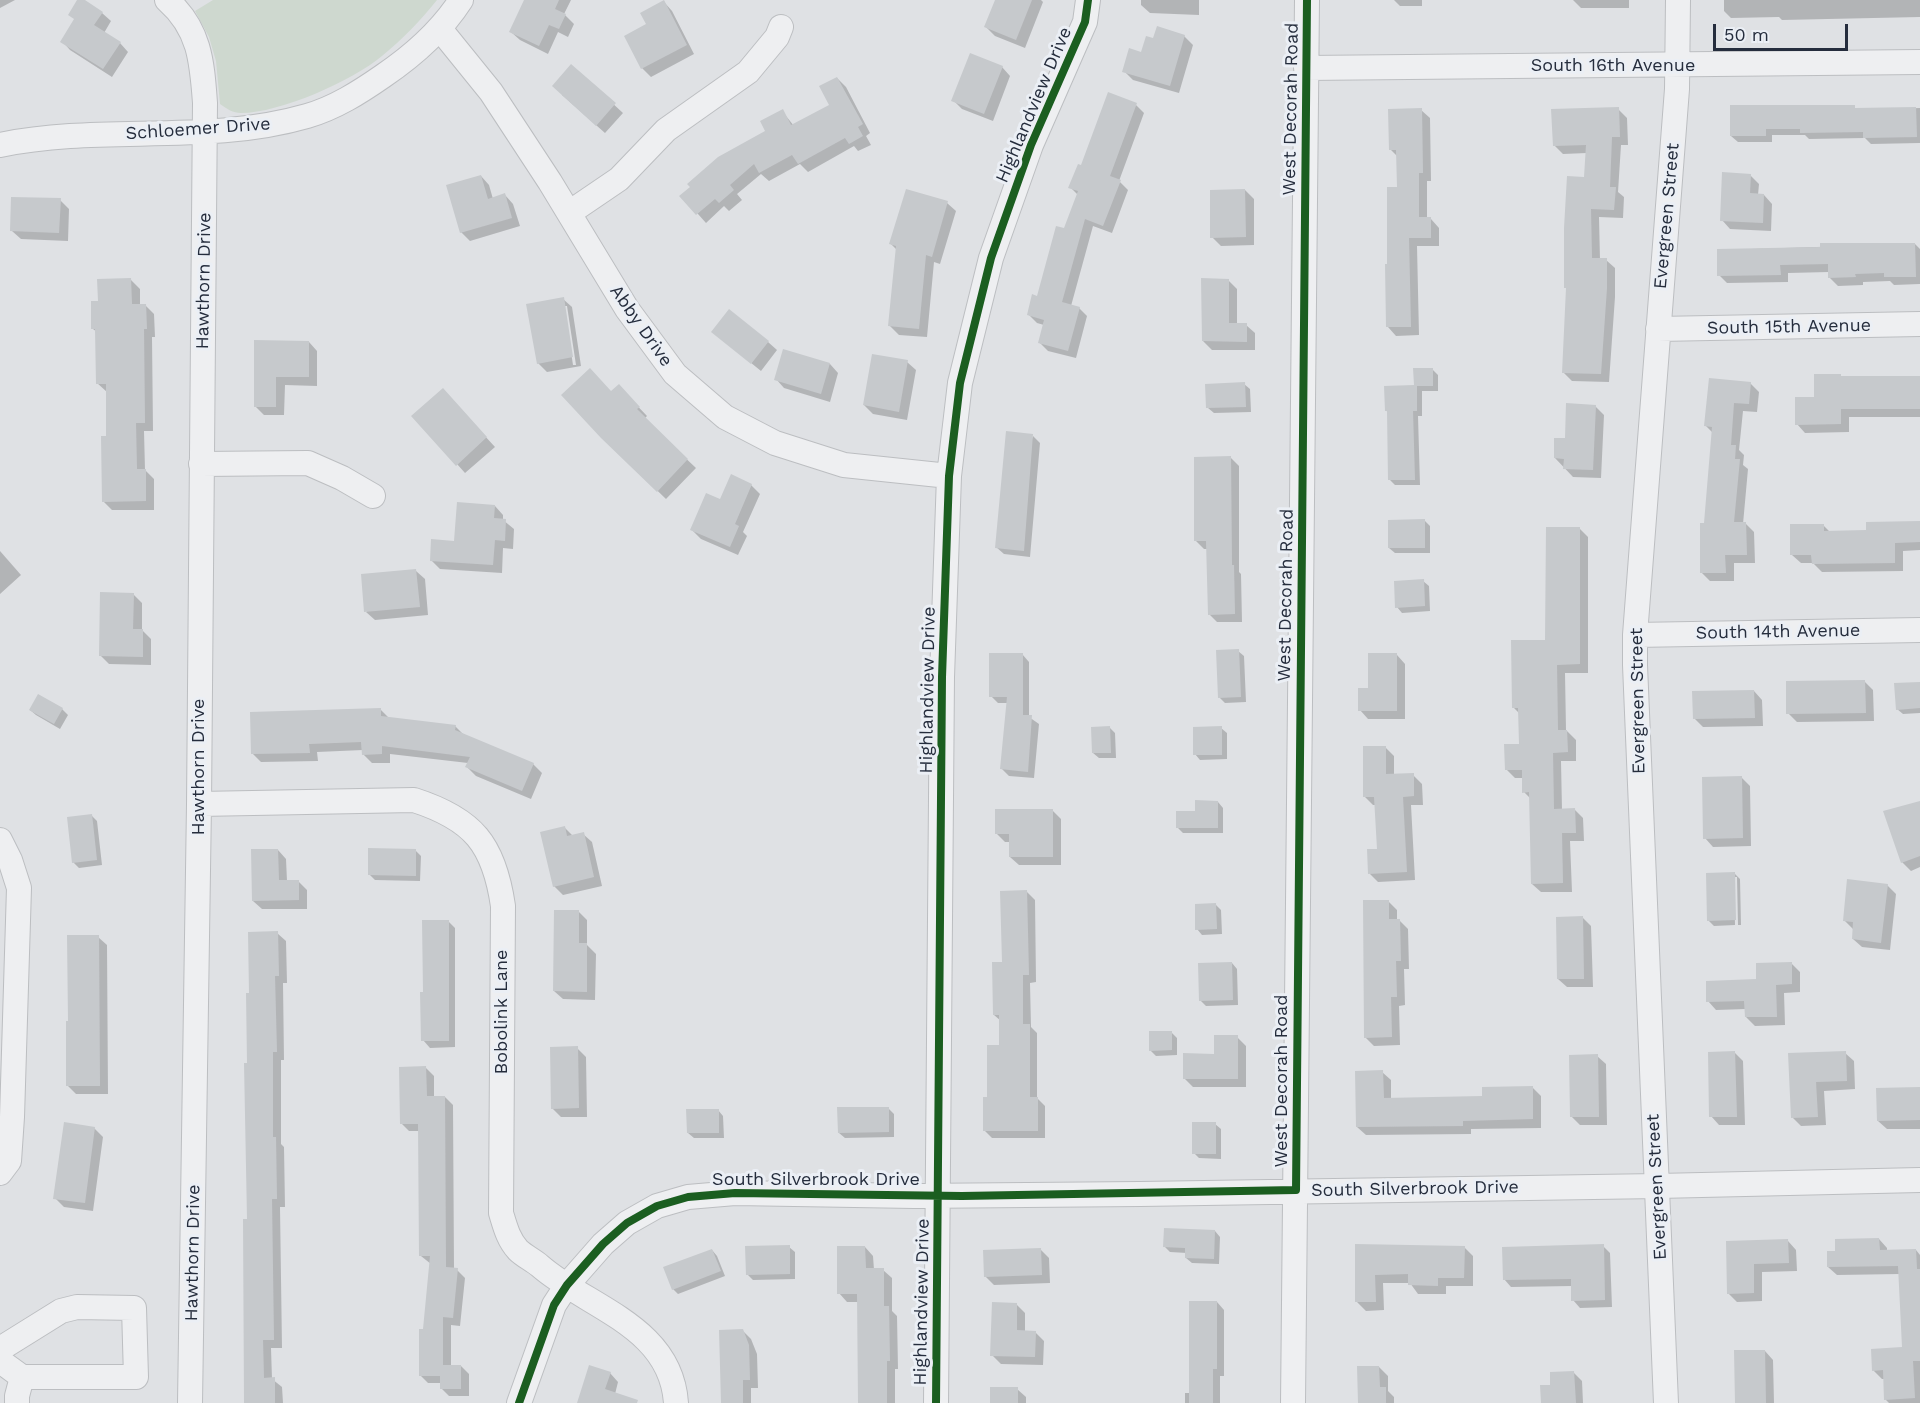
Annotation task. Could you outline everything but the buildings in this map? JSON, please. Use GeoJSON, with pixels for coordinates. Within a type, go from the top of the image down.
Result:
{"type":"FeatureCollection","features":[{"type":"Feature","properties":{"kind":"street","name":"Hawthorn Drive"},"geometry":{"type":"LineString","coordinates":[[167,0],[186,22],[196,40],[202,64],[205,131],[199,804],[190,1403]]}},
{"type":"Feature","properties":{"kind":"street","name":"Schloemer Drive"},"geometry":{"type":"LineString","coordinates":[[0,145],[61,136],[260,127],[309,115],[356,94],[399,65],[440,29],[461,0]]}},
{"type":"Feature","properties":{"kind":"street","name":"Highlandview Drive"},"geometry":{"type":"LineString","coordinates":[[936,1403],[942,677],[948,476],[960,383],[991,258],[1031,145],[1084,22],[1088,0]]}},
{"type":"Feature","properties":{"kind":"street","name":"West Decorah Road"},"geometry":{"type":"LineString","coordinates":[[1293,1403],[1307,0]]}},
{"type":"Feature","properties":{"kind":"street","name":"Evergreen Street"},"geometry":{"type":"LineString","coordinates":[[1666,1403],[1635,635],[1678,65],[1678,0]]}},
{"type":"Feature","properties":{"kind":"street"},"geometry":{"type":"LineString","coordinates":[[569,213],[619,179],[666,130],[748,72],[777,37],[781,27]]}},
{"type":"Feature","properties":{"kind":"street","name":"Abby Drive"},"geometry":{"type":"LineString","coordinates":[[440,29],[491,92],[550,182],[627,309],[675,374],[725,417],[775,443],[844,465],[948,476]]}},
{"type":"Feature","properties":{"kind":"street","name":"South 16th Avenue"},"geometry":{"type":"LineString","coordinates":[[1306,68],[1920,62]]}},
{"type":"Feature","properties":{"kind":"street","name":"South 15th Avenue"},"geometry":{"type":"LineString","coordinates":[[1658,329],[1920,324]]}},
{"type":"Feature","properties":{"kind":"street"},"geometry":{"type":"LineString","coordinates":[[201,464],[308,464],[342,478],[373,496]]}},
{"type":"Feature","properties":{"kind":"street","name":"South 14th Avenue"},"geometry":{"type":"LineString","coordinates":[[1635,635],[1920,630]]}},
{"type":"Feature","properties":{"kind":"street","name":"Bobolink Lane"},"geometry":{"type":"LineString","coordinates":[[199,804],[414,800],[437,807],[460,819],[479,837],[492,859],[500,882],[503,906],[501,1213],[507,1234],[518,1250],[545,1272],[642,1334],[666,1364],[676,1403]]}},
{"type":"Feature","properties":{"kind":"street"},"geometry":{"type":"LineString","coordinates":[[0,840],[10,860],[19,888],[12,1117],[9,1161],[0,1173]]}},
{"type":"Feature","properties":{"kind":"street","name":"South Silverbrook Drive"},"geometry":{"type":"LineString","coordinates":[[519,1403],[554,1305],[567,1285],[603,1244],[627,1223],[657,1206],[688,1197],[735,1193],[939,1195],[1658,1186],[1920,1180]]}},
{"type":"Feature","properties":{"kind":"street"},"geometry":{"type":"LineString","coordinates":[[0,1349],[61,1311],[77,1307],[134,1308],[136,1377],[22,1377],[0,1361]]}},
{"type":"Feature","properties":{"kind":"street"},"geometry":{"type":"LineString","coordinates":[[17,1403],[22,1377]]}},
{"type":"Feature","properties":{"kind":"shaded area"},"geometry":{"type":"Polygon","coordinates":[[[213,0],[437,0],[397,43],[369,66],[295,102],[257,112],[241,113],[220,104],[216,61],[209,37],[195,11],[213,0]]]}},
{"type":"Feature","properties":{"kind":"cycle path"},"geometry":{"type":"LineString","coordinates":[[936,1403],[942,677],[949,476],[960,383],[991,258],[1031,145],[1085,22],[1088,0]]}},
{"type":"Feature","properties":{"kind":"cycle path"},"geometry":{"type":"LineString","coordinates":[[519,1403],[554,1305],[567,1285],[603,1244],[627,1223],[657,1206],[688,1197],[735,1193],[962,1196],[1296,1190],[1307,0]]}}]}
